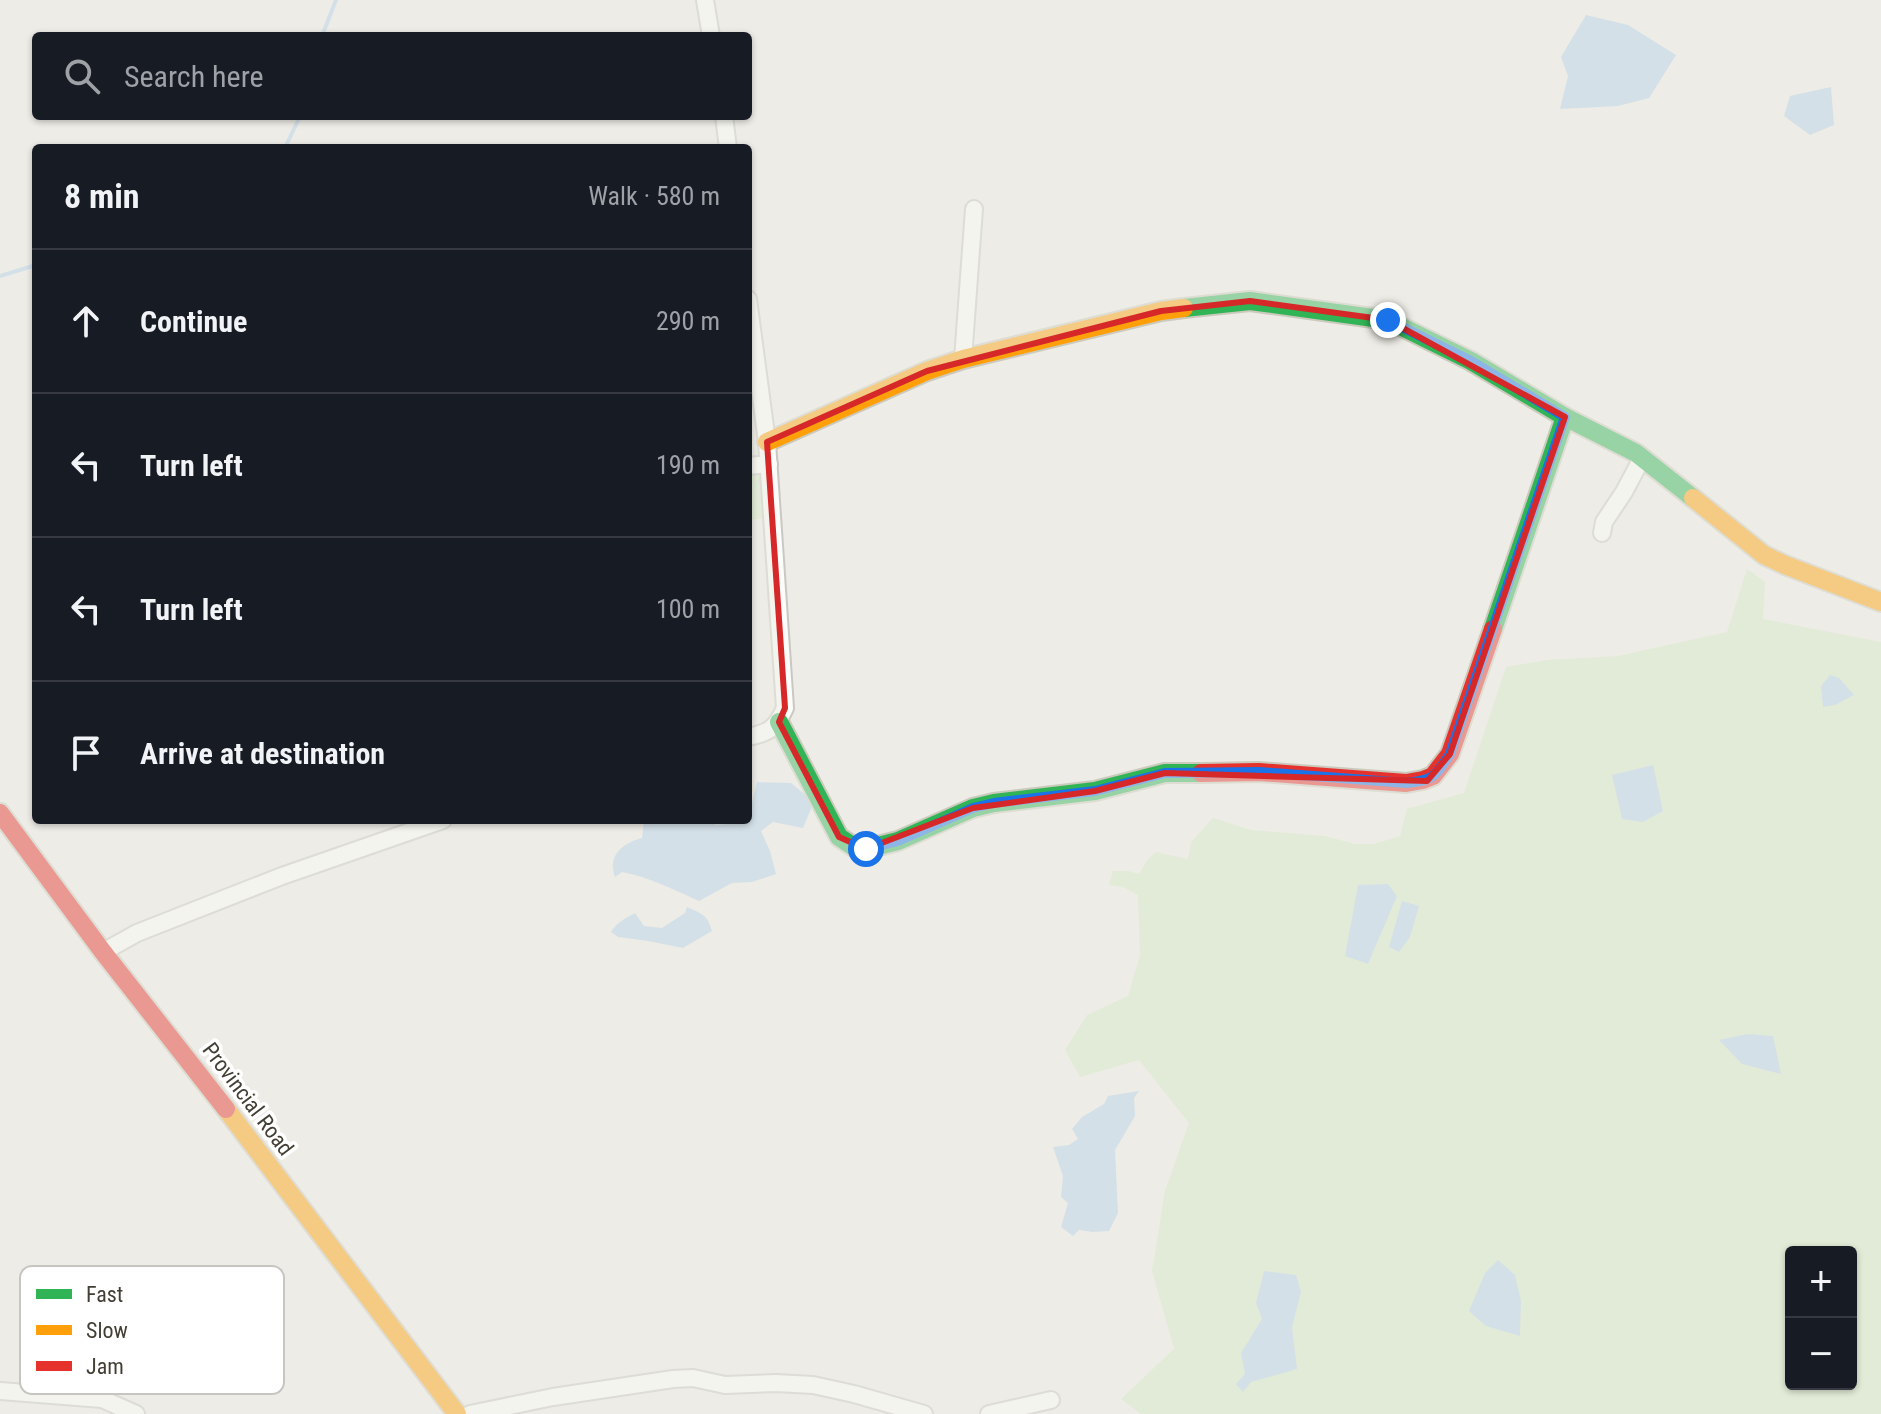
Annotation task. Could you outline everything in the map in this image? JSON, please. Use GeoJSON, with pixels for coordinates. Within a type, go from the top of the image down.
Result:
{"type":"FeatureCollection","features":[{"type":"Feature","properties":{"kind":"street"},"geometry":{"type":"LineString","coordinates":[[705,0],[710,32]]}},
{"type":"Feature","properties":{"kind":"street"},"geometry":{"type":"LineString","coordinates":[[724,120],[728,144]]}},
{"type":"Feature","properties":{"kind":"street"},"geometry":{"type":"LineString","coordinates":[[963,359],[974,209]]}},
{"type":"Feature","properties":{"kind":"street"},"geometry":{"type":"LineString","coordinates":[[767,442],[927,371],[963,359],[1161,311],[1250,301],[1388,320],[1471,361],[1565,417],[1636,453],[1764,555],[1881,602]]}},
{"type":"Feature","properties":{"kind":"street"},"geometry":{"type":"LineString","coordinates":[[752,329],[769,464],[785,708],[779,722],[764,734],[752,736]]}},
{"type":"Feature","properties":{"kind":"street"},"geometry":{"type":"LineString","coordinates":[[779,722],[839,837],[854,847],[866,849],[898,841],[973,808],[1095,791],[1165,773],[1259,772],[1406,783],[1427,781],[1450,754],[1565,417]]}},
{"type":"Feature","properties":{"kind":"street"},"geometry":{"type":"LineString","coordinates":[[1602,533],[1604,522],[1642,458]]}},
{"type":"Feature","properties":{"kind":"street"},"geometry":{"type":"LineString","coordinates":[[752,466],[769,464]]}},
{"type":"Feature","properties":{"kind":"street","name":"Provincial Road"},"geometry":{"type":"LineString","coordinates":[[0,813],[457,1414]]}},
{"type":"Feature","properties":{"kind":"street"},"geometry":{"type":"LineString","coordinates":[[103,952],[137,933],[282,876],[432,824]]}},
{"type":"Feature","properties":{"kind":"street"},"geometry":{"type":"LineString","coordinates":[[470,1414],[553,1397],[693,1378],[725,1385],[813,1385],[924,1414]]}},
{"type":"Feature","properties":{"kind":"street"},"geometry":{"type":"LineString","coordinates":[[0,1391],[20,1392]]}},
{"type":"Feature","properties":{"kind":"street"},"geometry":{"type":"LineString","coordinates":[[42,1394],[99,1398],[136,1414]]}},
{"type":"Feature","properties":{"kind":"street"},"geometry":{"type":"LineString","coordinates":[[989,1414],[1051,1400]]}},
{"type":"Feature","properties":{"kind":"highlighted area"},"geometry":{"type":"Polygon","coordinates":[[[1250,301],[1388,320],[1565,417],[1450,754],[1427,781],[1165,773],[1095,791],[973,808],[866,849],[839,837],[779,722],[785,708],[767,442],[927,371],[1161,311],[1250,301]]]}},
{"type":"Feature","properties":{"kind":"green space"},"geometry":{"type":"Polygon","coordinates":[[[767,467],[770,518],[752,520],[752,468],[767,467]]]}},
{"type":"Feature","properties":{"kind":"green space"},"geometry":{"type":"Polygon","coordinates":[[[1747,569],[1765,582],[1763,619],[1881,642],[1881,1414],[1141,1414],[1121,1399],[1174,1349],[1152,1271],[1165,1191],[1189,1123],[1139,1060],[1080,1077],[1065,1050],[1087,1015],[1128,996],[1140,955],[1138,895],[1123,887],[1109,885],[1113,871],[1139,874],[1156,852],[1188,859],[1191,842],[1213,818],[1251,830],[1325,836],[1355,844],[1374,844],[1400,836],[1407,809],[1464,793],[1506,667],[1547,660],[1618,656],[1727,632],[1747,569]]]}},
{"type":"Feature","properties":{"kind":"water"},"geometry":{"type":"Polygon","coordinates":[[[1586,15],[1628,25],[1676,55],[1649,98],[1618,106],[1560,109],[1568,76],[1561,57],[1586,15]]]}},
{"type":"Feature","properties":{"kind":"water"},"geometry":{"type":"Polygon","coordinates":[[[1831,87],[1834,125],[1810,135],[1784,116],[1790,96],[1831,87]]]}},
{"type":"Feature","properties":{"kind":"water"},"geometry":{"type":"Polygon","coordinates":[[[1830,675],[1839,678],[1854,695],[1835,705],[1823,707],[1821,686],[1830,675]]]}},
{"type":"Feature","properties":{"kind":"water"},"geometry":{"type":"Polygon","coordinates":[[[1653,765],[1663,811],[1643,822],[1622,819],[1612,775],[1653,765]]]}},
{"type":"Feature","properties":{"kind":"water"},"geometry":{"type":"Polygon","coordinates":[[[757,782],[791,783],[814,802],[803,828],[773,822],[761,831],[776,874],[752,882],[732,883],[699,901],[632,874],[622,872],[615,877],[615,856],[629,843],[642,838],[644,824],[752,824],[752,802],[757,782]]]}},
{"type":"Feature","properties":{"kind":"water"},"geometry":{"type":"Polygon","coordinates":[[[1388,884],[1397,896],[1368,964],[1345,956],[1358,885],[1388,884]]]}},
{"type":"Feature","properties":{"kind":"water"},"geometry":{"type":"Polygon","coordinates":[[[1402,901],[1419,906],[1410,937],[1399,952],[1389,947],[1402,901]]]}},
{"type":"Feature","properties":{"kind":"water"},"geometry":{"type":"Polygon","coordinates":[[[687,907],[703,915],[712,931],[683,948],[618,937],[611,932],[618,923],[635,913],[644,926],[662,928],[685,913],[687,907]]]}},
{"type":"Feature","properties":{"kind":"water"},"geometry":{"type":"Polygon","coordinates":[[[1748,1034],[1773,1036],[1781,1074],[1742,1064],[1719,1040],[1748,1034]]]}},
{"type":"Feature","properties":{"kind":"water"},"geometry":{"type":"Polygon","coordinates":[[[1139,1091],[1134,1098],[1135,1116],[1115,1150],[1118,1213],[1109,1231],[1079,1230],[1073,1236],[1061,1227],[1068,1203],[1061,1197],[1063,1176],[1053,1147],[1069,1145],[1078,1139],[1072,1129],[1082,1117],[1104,1104],[1108,1096],[1139,1091]]]}},
{"type":"Feature","properties":{"kind":"water"},"geometry":{"type":"Polygon","coordinates":[[[1498,1260],[1515,1275],[1521,1301],[1520,1336],[1486,1326],[1469,1311],[1485,1273],[1498,1260]]]}},
{"type":"Feature","properties":{"kind":"water"},"geometry":{"type":"Polygon","coordinates":[[[1264,1271],[1296,1275],[1301,1292],[1292,1327],[1297,1369],[1251,1382],[1243,1392],[1236,1384],[1245,1374],[1241,1353],[1262,1319],[1256,1303],[1264,1271]]]}},
{"type":"Feature","properties":{"kind":"waterway"},"geometry":{"type":"LineString","coordinates":[[324,32],[336,0]]}},
{"type":"Feature","properties":{"kind":"waterway"},"geometry":{"type":"LineString","coordinates":[[287,144],[298,120]]}},
{"type":"Feature","properties":{"kind":"waterway"},"geometry":{"type":"LineString","coordinates":[[0,276],[32,266]]}},
{"type":"Feature","properties":{"kind":"traffic: fast"},"geometry":{"type":"LineString","coordinates":[[1184,308],[1250,301],[1388,320],[1471,361],[1565,417],[1636,453],[1693,498]]}},
{"type":"Feature","properties":{"kind":"traffic: fast"},"geometry":{"type":"LineString","coordinates":[[1493,629],[1565,417]]}},
{"type":"Feature","properties":{"kind":"traffic: fast"},"geometry":{"type":"LineString","coordinates":[[779,722],[839,837],[854,847],[866,849],[898,841],[973,808],[994,803],[1095,791],[1165,773],[1201,773]]}},
{"type":"Feature","properties":{"kind":"traffic: slow"},"geometry":{"type":"LineString","coordinates":[[767,442],[927,371],[963,359],[1184,308]]}},
{"type":"Feature","properties":{"kind":"traffic: slow"},"geometry":{"type":"LineString","coordinates":[[1693,498],[1764,555],[1881,602]]}},
{"type":"Feature","properties":{"kind":"traffic: slow"},"geometry":{"type":"LineString","coordinates":[[226,1109],[457,1414]]}},
{"type":"Feature","properties":{"kind":"traffic: jam"},"geometry":{"type":"LineString","coordinates":[[1201,773],[1259,772],[1406,783],[1433,776],[1450,754],[1493,629]]}},
{"type":"Feature","properties":{"kind":"traffic: jam"},"geometry":{"type":"LineString","coordinates":[[0,813],[103,952],[226,1109]]}},
{"type":"Feature","properties":{"kind":"route"},"geometry":{"type":"LineString","coordinates":[[866,849],[898,841],[973,808],[1095,791],[1165,773],[1259,772],[1406,783],[1427,781],[1438,771],[1450,754],[1565,417],[1471,361],[1388,320]]}}]}
